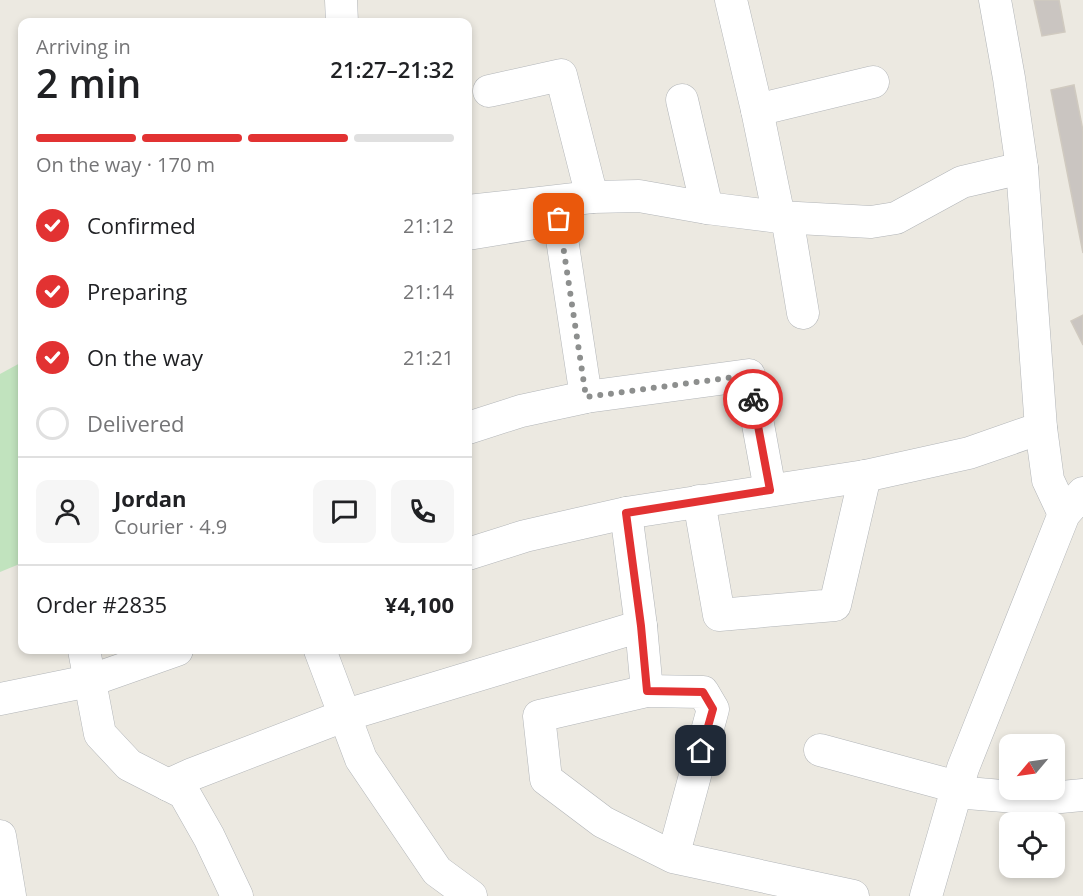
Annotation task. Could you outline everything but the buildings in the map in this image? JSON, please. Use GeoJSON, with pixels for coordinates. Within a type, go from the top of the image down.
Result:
{"type":"FeatureCollection","features":[{"type":"Feature","properties":{"kind":"street"},"geometry":{"type":"LineString","coordinates":[[341,0],[342,18]]}},
{"type":"Feature","properties":{"kind":"street"},"geometry":{"type":"LineString","coordinates":[[731,0],[783,217],[803,313]]}},
{"type":"Feature","properties":{"kind":"street"},"geometry":{"type":"LineString","coordinates":[[926,896],[956,789],[986,708],[1074,504],[1048,480],[1041,428],[1022,168],[995,0]]}},
{"type":"Feature","properties":{"kind":"street"},"geometry":{"type":"LineString","coordinates":[[489,91],[561,75],[592,197]]}},
{"type":"Feature","properties":{"kind":"street"},"geometry":{"type":"LineString","coordinates":[[757,110],[873,82]]}},
{"type":"Feature","properties":{"kind":"street"},"geometry":{"type":"LineString","coordinates":[[682,100],[707,208]]}},
{"type":"Feature","properties":{"kind":"street"},"geometry":{"type":"LineString","coordinates":[[472,211],[592,197],[639,196],[707,208],[783,217],[871,222],[897,218],[962,183],[1022,168]]}},
{"type":"Feature","properties":{"kind":"street"},"geometry":{"type":"LineString","coordinates":[[472,233],[559,219],[586,397]]}},
{"type":"Feature","properties":{"kind":"street"},"geometry":{"type":"LineString","coordinates":[[472,427],[521,411],[586,397],[749,375],[770,490]]}},
{"type":"Feature","properties":{"kind":"street"},"geometry":{"type":"LineString","coordinates":[[472,553],[525,536],[626,513],[865,476],[969,453],[1041,428]]}},
{"type":"Feature","properties":{"kind":"street"},"geometry":{"type":"LineString","coordinates":[[699,501],[719,615],[835,605],[865,476]]}},
{"type":"Feature","properties":{"kind":"street"},"geometry":{"type":"LineString","coordinates":[[626,513],[647,691]]}},
{"type":"Feature","properties":{"kind":"street"},"geometry":{"type":"LineString","coordinates":[[168,785],[346,715],[641,626]]}},
{"type":"Feature","properties":{"kind":"street"},"geometry":{"type":"LineString","coordinates":[[85,654],[100,734],[129,765],[184,793],[237,896]]}},
{"type":"Feature","properties":{"kind":"street"},"geometry":{"type":"LineString","coordinates":[[0,699],[89,681],[166,654]]}},
{"type":"Feature","properties":{"kind":"street"},"geometry":{"type":"LineString","coordinates":[[322,654],[362,759],[437,871],[471,896]]}},
{"type":"Feature","properties":{"kind":"street"},"geometry":{"type":"LineString","coordinates":[[674,857],[713,709],[703,692],[647,691],[539,716],[546,779],[603,822],[674,857],[853,896]]}},
{"type":"Feature","properties":{"kind":"street"},"geometry":{"type":"LineString","coordinates":[[819,750],[956,789],[1040,799],[1082,797]]}},
{"type":"Feature","properties":{"kind":"street"},"geometry":{"type":"LineString","coordinates":[[0,836],[10,896]]}},
{"type":"Feature","properties":{"kind":"green space"},"geometry":{"type":"Polygon","coordinates":[[[18,364],[18,565],[0,572],[0,374],[18,364]]]}},
{"type":"Feature","properties":{"kind":"way so far"},"geometry":{"type":"LineString","coordinates":[[559,219],[586,397],[749,375],[753,399]]}},
{"type":"Feature","properties":{"kind":"route"},"geometry":{"type":"LineString","coordinates":[[701,751],[713,709],[703,692],[647,691],[626,513],[770,490],[753,399]]}}]}
